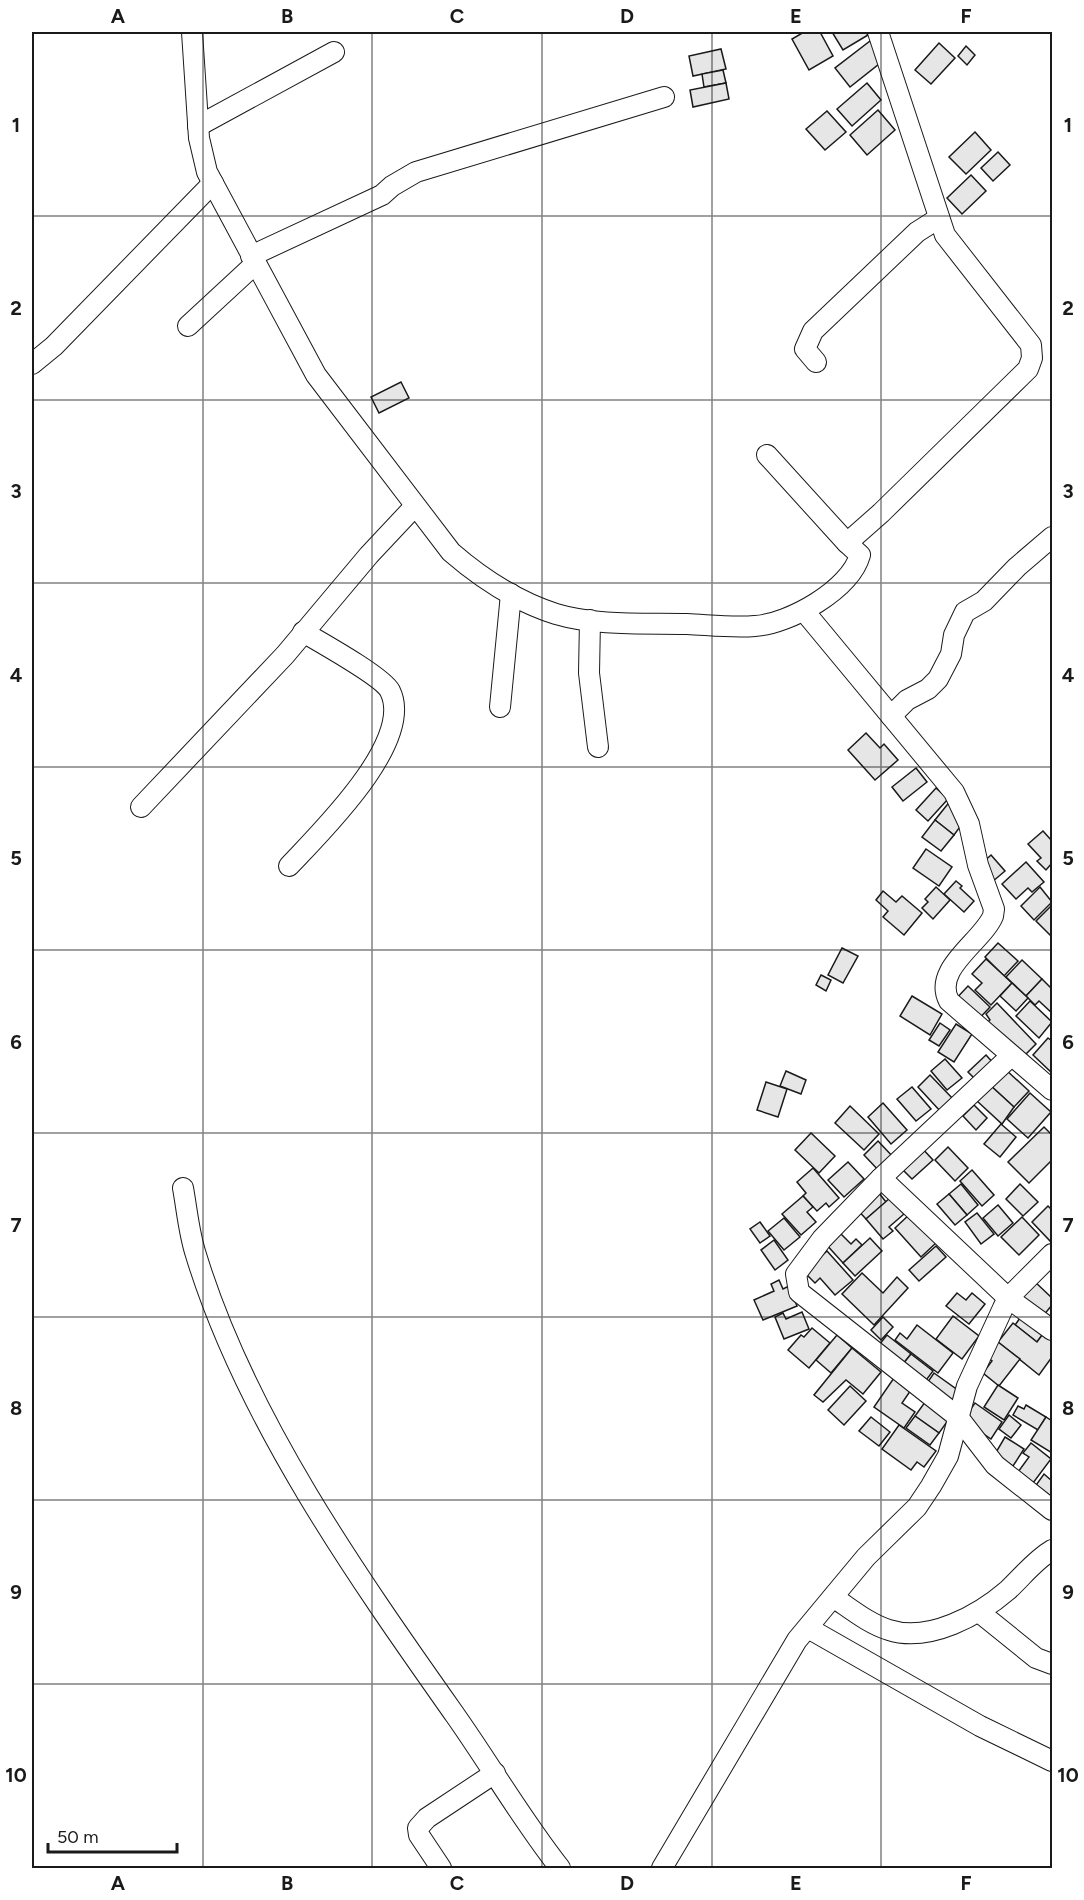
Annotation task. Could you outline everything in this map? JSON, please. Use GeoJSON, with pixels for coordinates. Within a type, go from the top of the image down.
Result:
{"type":"FeatureCollection","features":[{"type":"Feature","properties":{"kind":"street"},"geometry":{"type":"LineString","coordinates":[[192,32],[202,156],[213,183],[316,375],[451,552],[468,567],[529,604],[558,615],[590,620],[756,626],[804,611],[838,586],[854,570],[860,555],[767,455]]}},
{"type":"Feature","properties":{"kind":"street"},"geometry":{"type":"LineString","coordinates":[[847,543],[881,513],[1032,362],[1031,345],[951,245],[939,218],[878,32]]}},
{"type":"Feature","properties":{"kind":"street"},"geometry":{"type":"LineString","coordinates":[[198,126],[334,52]]}},
{"type":"Feature","properties":{"kind":"street"},"geometry":{"type":"LineString","coordinates":[[188,326],[253,260],[382,195],[392,186],[416,172],[664,98]]}},
{"type":"Feature","properties":{"kind":"street"},"geometry":{"type":"LineString","coordinates":[[32,364],[54,346],[213,183]]}},
{"type":"Feature","properties":{"kind":"street"},"geometry":{"type":"LineString","coordinates":[[816,362],[805,349],[813,331],[917,232],[939,218]]}},
{"type":"Feature","properties":{"kind":"street"},"geometry":{"type":"LineString","coordinates":[[141,807],[416,506]]}},
{"type":"Feature","properties":{"kind":"street"},"geometry":{"type":"LineString","coordinates":[[891,716],[907,700],[928,689],[938,679],[951,654],[954,635],[965,612],[984,601],[1017,567],[1053,537]]}},
{"type":"Feature","properties":{"kind":"street"},"geometry":{"type":"LineString","coordinates":[[500,707],[511,594]]}},
{"type":"Feature","properties":{"kind":"street"},"geometry":{"type":"LineString","coordinates":[[804,611],[954,792],[963,807],[984,887],[994,909],[989,924],[950,972],[945,995],[957,1009],[1053,1090]]}},
{"type":"Feature","properties":{"kind":"street"},"geometry":{"type":"LineString","coordinates":[[590,620],[589,673],[598,747]]}},
{"type":"Feature","properties":{"kind":"street"},"geometry":{"type":"LineString","coordinates":[[289,866],[361,785],[384,745],[392,716],[392,698],[384,683],[303,632]]}},
{"type":"Feature","properties":{"kind":"street"},"geometry":{"type":"LineString","coordinates":[[1011,1056],[881,1178],[822,1239],[798,1269],[796,1286],[799,1292],[958,1417],[995,1465],[1053,1510]]}},
{"type":"Feature","properties":{"kind":"street"},"geometry":{"type":"LineString","coordinates":[[881,1178],[1008,1298],[1053,1330]]}},
{"type":"Feature","properties":{"kind":"street"},"geometry":{"type":"LineString","coordinates":[[183,1188],[195,1254],[238,1366],[262,1412],[354,1570],[495,1773],[532,1833],[560,1869]]}},
{"type":"Feature","properties":{"kind":"street"},"geometry":{"type":"LineString","coordinates":[[662,1869],[728,1755],[807,1628],[866,1557],[917,1507],[948,1456],[967,1386],[1008,1298],[1053,1254]]}},
{"type":"Feature","properties":{"kind":"street"},"geometry":{"type":"LineString","coordinates":[[833,1597],[875,1624],[901,1633],[934,1629],[980,1612],[1009,1589],[1042,1556],[1053,1550]]}},
{"type":"Feature","properties":{"kind":"street"},"geometry":{"type":"LineString","coordinates":[[980,1612],[1036,1658],[1053,1664]]}},
{"type":"Feature","properties":{"kind":"street"},"geometry":{"type":"LineString","coordinates":[[807,1628],[981,1726],[1053,1761]]}},
{"type":"Feature","properties":{"kind":"street"},"geometry":{"type":"LineString","coordinates":[[441,1869],[419,1835],[418,1828],[427,1818],[495,1773]]}},
{"type":"Feature","properties":{"kind":"building"},"geometry":{"type":"Polygon","coordinates":[[[804,32],[820,32],[833,56],[809,70],[792,39],[804,32]]]}},
{"type":"Feature","properties":{"kind":"building"},"geometry":{"type":"Polygon","coordinates":[[[832,32],[865,32],[868,35],[843,50],[832,32]]]}},
{"type":"Feature","properties":{"kind":"building"},"geometry":{"type":"Polygon","coordinates":[[[870,41],[884,60],[850,87],[835,68],[870,41]]]}},
{"type":"Feature","properties":{"kind":"building"},"geometry":{"type":"Polygon","coordinates":[[[939,43],[955,58],[931,84],[915,70],[939,43]]]}},
{"type":"Feature","properties":{"kind":"building"},"geometry":{"type":"Polygon","coordinates":[[[966,46],[975,55],[967,65],[958,56],[966,46]]]}},
{"type":"Feature","properties":{"kind":"building"},"geometry":{"type":"Polygon","coordinates":[[[721,49],[726,69],[693,76],[689,56],[721,49]]]}},
{"type":"Feature","properties":{"kind":"building"},"geometry":{"type":"Polygon","coordinates":[[[723,70],[726,83],[704,87],[702,74],[723,70]]]}},
{"type":"Feature","properties":{"kind":"building"},"geometry":{"type":"Polygon","coordinates":[[[726,83],[729,99],[693,107],[690,90],[726,83]]]}},
{"type":"Feature","properties":{"kind":"building"},"geometry":{"type":"Polygon","coordinates":[[[867,83],[881,100],[852,126],[837,109],[867,83]]]}},
{"type":"Feature","properties":{"kind":"building"},"geometry":{"type":"Polygon","coordinates":[[[878,110],[895,130],[867,155],[850,135],[878,110]]]}},
{"type":"Feature","properties":{"kind":"building"},"geometry":{"type":"Polygon","coordinates":[[[827,111],[846,132],[825,150],[806,129],[827,111]]]}},
{"type":"Feature","properties":{"kind":"building"},"geometry":{"type":"Polygon","coordinates":[[[975,132],[991,150],[966,174],[949,157],[975,132]]]}},
{"type":"Feature","properties":{"kind":"building"},"geometry":{"type":"Polygon","coordinates":[[[998,152],[1010,165],[993,181],[981,168],[998,152]]]}},
{"type":"Feature","properties":{"kind":"building"},"geometry":{"type":"Polygon","coordinates":[[[971,175],[986,191],[962,214],[947,198],[971,175]]]}},
{"type":"Feature","properties":{"kind":"building"},"geometry":{"type":"Polygon","coordinates":[[[401,382],[409,398],[379,413],[371,397],[401,382]]]}},
{"type":"Feature","properties":{"kind":"building"},"geometry":{"type":"Polygon","coordinates":[[[866,733],[880,748],[884,744],[898,760],[875,780],[848,750],[866,733]]]}},
{"type":"Feature","properties":{"kind":"building"},"geometry":{"type":"Polygon","coordinates":[[[916,768],[927,782],[903,801],[892,787],[916,768]]]}},
{"type":"Feature","properties":{"kind":"building"},"geometry":{"type":"Polygon","coordinates":[[[936,788],[948,799],[928,821],[916,810],[936,788]]]}},
{"type":"Feature","properties":{"kind":"building"},"geometry":{"type":"Polygon","coordinates":[[[951,800],[965,820],[954,835],[935,820],[951,800]]]}},
{"type":"Feature","properties":{"kind":"building"},"geometry":{"type":"Polygon","coordinates":[[[935,820],[954,835],[941,851],[922,837],[935,820]]]}},
{"type":"Feature","properties":{"kind":"building"},"geometry":{"type":"Polygon","coordinates":[[[1043,831],[1052,841],[1052,863],[1046,870],[1037,861],[1041,858],[1028,844],[1043,831]]]}},
{"type":"Feature","properties":{"kind":"building"},"geometry":{"type":"Polygon","coordinates":[[[926,849],[952,867],[939,886],[913,868],[926,849]]]}},
{"type":"Feature","properties":{"kind":"building"},"geometry":{"type":"Polygon","coordinates":[[[991,855],[1005,871],[992,882],[979,866],[991,855]]]}},
{"type":"Feature","properties":{"kind":"building"},"geometry":{"type":"Polygon","coordinates":[[[1026,862],[1044,882],[1032,892],[1028,888],[1016,899],[1002,884],[1026,862]]]}},
{"type":"Feature","properties":{"kind":"building"},"geometry":{"type":"Polygon","coordinates":[[[956,881],[974,901],[964,912],[944,894],[956,881]]]}},
{"type":"Feature","properties":{"kind":"building"},"geometry":{"type":"Polygon","coordinates":[[[936,887],[950,900],[933,919],[922,908],[928,902],[925,899],[936,887]]]}},
{"type":"Feature","properties":{"kind":"building"},"geometry":{"type":"Polygon","coordinates":[[[1040,887],[1052,902],[1034,920],[1021,906],[1040,887]]]}},
{"type":"Feature","properties":{"kind":"building"},"geometry":{"type":"Polygon","coordinates":[[[883,891],[896,902],[902,896],[922,913],[904,935],[883,917],[888,911],[876,900],[883,891]]]}},
{"type":"Feature","properties":{"kind":"building"},"geometry":{"type":"Polygon","coordinates":[[[1052,905],[1052,937],[1036,921],[1052,905]]]}},
{"type":"Feature","properties":{"kind":"building"},"geometry":{"type":"Polygon","coordinates":[[[998,943],[1018,961],[1004,976],[985,957],[998,943]]]}},
{"type":"Feature","properties":{"kind":"building"},"geometry":{"type":"Polygon","coordinates":[[[842,948],[858,956],[843,983],[828,975],[842,948]]]}},
{"type":"Feature","properties":{"kind":"building"},"geometry":{"type":"Polygon","coordinates":[[[986,959],[1012,983],[991,1005],[975,990],[982,983],[972,974],[986,959]]]}},
{"type":"Feature","properties":{"kind":"building"},"geometry":{"type":"Polygon","coordinates":[[[1022,960],[1042,979],[1026,996],[1006,977],[1022,960]]]}},
{"type":"Feature","properties":{"kind":"building"},"geometry":{"type":"Polygon","coordinates":[[[821,975],[831,980],[826,991],[816,985],[821,975]]]}},
{"type":"Feature","properties":{"kind":"building"},"geometry":{"type":"Polygon","coordinates":[[[1042,979],[1052,989],[1052,1013],[1039,1001],[1035,1005],[1026,996],[1042,979]]]}},
{"type":"Feature","properties":{"kind":"building"},"geometry":{"type":"Polygon","coordinates":[[[1012,983],[1028,998],[1016,1011],[1000,996],[1012,983]]]}},
{"type":"Feature","properties":{"kind":"building"},"geometry":{"type":"Polygon","coordinates":[[[968,986],[990,1007],[974,1024],[953,1002],[968,986]]]}},
{"type":"Feature","properties":{"kind":"building"},"geometry":{"type":"Polygon","coordinates":[[[912,996],[942,1014],[930,1035],[900,1016],[912,996]]]}},
{"type":"Feature","properties":{"kind":"building"},"geometry":{"type":"Polygon","coordinates":[[[1030,1001],[1052,1022],[1039,1038],[1016,1016],[1030,1001]]]}},
{"type":"Feature","properties":{"kind":"building"},"geometry":{"type":"Polygon","coordinates":[[[997,1003],[1036,1044],[1022,1058],[984,1026],[990,1020],[986,1014],[997,1003]]]}},
{"type":"Feature","properties":{"kind":"building"},"geometry":{"type":"Polygon","coordinates":[[[940,1023],[950,1030],[939,1046],[929,1040],[940,1023]]]}},
{"type":"Feature","properties":{"kind":"building"},"geometry":{"type":"Polygon","coordinates":[[[956,1024],[972,1034],[954,1062],[938,1052],[956,1024]]]}},
{"type":"Feature","properties":{"kind":"building"},"geometry":{"type":"Polygon","coordinates":[[[1048,1038],[1052,1041],[1052,1073],[1033,1055],[1048,1038]]]}},
{"type":"Feature","properties":{"kind":"building"},"geometry":{"type":"Polygon","coordinates":[[[986,1055],[996,1066],[979,1083],[968,1072],[986,1055]]]}},
{"type":"Feature","properties":{"kind":"building"},"geometry":{"type":"Polygon","coordinates":[[[945,1059],[962,1078],[947,1090],[931,1071],[945,1059]]]}},
{"type":"Feature","properties":{"kind":"building"},"geometry":{"type":"Polygon","coordinates":[[[1005,1069],[1029,1091],[1014,1107],[990,1085],[1005,1069]]]}},
{"type":"Feature","properties":{"kind":"building"},"geometry":{"type":"Polygon","coordinates":[[[786,1071],[806,1080],[801,1094],[780,1086],[786,1071]]]}},
{"type":"Feature","properties":{"kind":"building"},"geometry":{"type":"Polygon","coordinates":[[[930,1075],[954,1100],[941,1112],[918,1087],[930,1075]]]}},
{"type":"Feature","properties":{"kind":"building"},"geometry":{"type":"Polygon","coordinates":[[[766,1082],[787,1089],[778,1117],[757,1110],[766,1082]]]}},
{"type":"Feature","properties":{"kind":"building"},"geometry":{"type":"Polygon","coordinates":[[[990,1085],[1014,1107],[1002,1124],[977,1101],[990,1085]]]}},
{"type":"Feature","properties":{"kind":"building"},"geometry":{"type":"Polygon","coordinates":[[[912,1087],[931,1109],[916,1121],[897,1099],[912,1087]]]}},
{"type":"Feature","properties":{"kind":"building"},"geometry":{"type":"Polygon","coordinates":[[[1030,1093],[1051,1112],[1028,1138],[1007,1119],[1030,1093]]]}},
{"type":"Feature","properties":{"kind":"building"},"geometry":{"type":"Polygon","coordinates":[[[883,1103],[907,1130],[891,1144],[868,1117],[883,1103]]]}},
{"type":"Feature","properties":{"kind":"building"},"geometry":{"type":"Polygon","coordinates":[[[974,1105],[987,1118],[976,1130],[963,1116],[974,1105]]]}},
{"type":"Feature","properties":{"kind":"building"},"geometry":{"type":"Polygon","coordinates":[[[850,1106],[879,1134],[864,1150],[835,1123],[850,1106]]]}},
{"type":"Feature","properties":{"kind":"building"},"geometry":{"type":"Polygon","coordinates":[[[1001,1124],[1016,1137],[1000,1157],[984,1144],[1001,1124]]]}},
{"type":"Feature","properties":{"kind":"building"},"geometry":{"type":"Polygon","coordinates":[[[1044,1127],[1052,1135],[1052,1160],[1029,1183],[1008,1162],[1044,1127]]]}},
{"type":"Feature","properties":{"kind":"building"},"geometry":{"type":"Polygon","coordinates":[[[811,1133],[835,1156],[819,1173],[795,1150],[811,1133]]]}},
{"type":"Feature","properties":{"kind":"building"},"geometry":{"type":"Polygon","coordinates":[[[878,1141],[895,1159],[881,1173],[864,1155],[878,1141]]]}},
{"type":"Feature","properties":{"kind":"building"},"geometry":{"type":"Polygon","coordinates":[[[919,1145],[933,1160],[912,1179],[898,1165],[919,1145]]]}},
{"type":"Feature","properties":{"kind":"building"},"geometry":{"type":"Polygon","coordinates":[[[948,1147],[968,1168],[955,1181],[935,1160],[948,1147]]]}},
{"type":"Feature","properties":{"kind":"building"},"geometry":{"type":"Polygon","coordinates":[[[848,1162],[864,1179],[844,1197],[828,1180],[848,1162]]]}},
{"type":"Feature","properties":{"kind":"building"},"geometry":{"type":"Polygon","coordinates":[[[813,1168],[839,1198],[829,1207],[826,1203],[817,1211],[803,1196],[806,1193],[797,1182],[813,1168]]]}},
{"type":"Feature","properties":{"kind":"building"},"geometry":{"type":"Polygon","coordinates":[[[972,1170],[994,1195],[982,1206],[960,1181],[972,1170]]]}},
{"type":"Feature","properties":{"kind":"building"},"geometry":{"type":"Polygon","coordinates":[[[961,1184],[978,1205],[967,1215],[949,1194],[961,1184]]]}},
{"type":"Feature","properties":{"kind":"building"},"geometry":{"type":"Polygon","coordinates":[[[1020,1184],[1038,1202],[1023,1216],[1006,1199],[1020,1184]]]}},
{"type":"Feature","properties":{"kind":"building"},"geometry":{"type":"Polygon","coordinates":[[[875,1188],[886,1202],[866,1219],[854,1206],[875,1188]]]}},
{"type":"Feature","properties":{"kind":"building"},"geometry":{"type":"Polygon","coordinates":[[[949,1194],[967,1215],[955,1225],[937,1204],[949,1194]]]}},
{"type":"Feature","properties":{"kind":"building"},"geometry":{"type":"Polygon","coordinates":[[[803,1196],[813,1207],[807,1212],[816,1222],[801,1235],[782,1214],[803,1196]]]}},
{"type":"Feature","properties":{"kind":"building"},"geometry":{"type":"Polygon","coordinates":[[[890,1198],[904,1214],[889,1227],[893,1231],[883,1239],[866,1219],[890,1198]]]}},
{"type":"Feature","properties":{"kind":"building"},"geometry":{"type":"Polygon","coordinates":[[[998,1205],[1013,1223],[998,1236],[983,1218],[998,1205]]]}},
{"type":"Feature","properties":{"kind":"building"},"geometry":{"type":"Polygon","coordinates":[[[1048,1206],[1052,1210],[1052,1243],[1032,1222],[1048,1206]]]}},
{"type":"Feature","properties":{"kind":"building"},"geometry":{"type":"Polygon","coordinates":[[[911,1213],[937,1242],[921,1257],[895,1228],[911,1213]]]}},
{"type":"Feature","properties":{"kind":"building"},"geometry":{"type":"Polygon","coordinates":[[[977,1213],[994,1234],[981,1244],[965,1222],[977,1213]]]}},
{"type":"Feature","properties":{"kind":"building"},"geometry":{"type":"Polygon","coordinates":[[[1022,1217],[1039,1235],[1019,1255],[1001,1237],[1022,1217]]]}},
{"type":"Feature","properties":{"kind":"building"},"geometry":{"type":"Polygon","coordinates":[[[784,1218],[800,1237],[784,1250],[768,1231],[784,1218]]]}},
{"type":"Feature","properties":{"kind":"building"},"geometry":{"type":"Polygon","coordinates":[[[760,1222],[770,1236],[760,1243],[750,1229],[760,1222]]]}},
{"type":"Feature","properties":{"kind":"building"},"geometry":{"type":"Polygon","coordinates":[[[838,1231],[851,1244],[856,1239],[862,1245],[843,1263],[825,1243],[838,1231]]]}},
{"type":"Feature","properties":{"kind":"building"},"geometry":{"type":"Polygon","coordinates":[[[870,1238],[882,1251],[855,1276],[843,1263],[870,1238]]]}},
{"type":"Feature","properties":{"kind":"building"},"geometry":{"type":"Polygon","coordinates":[[[774,1240],[788,1260],[775,1270],[761,1250],[774,1240]]]}},
{"type":"Feature","properties":{"kind":"building"},"geometry":{"type":"Polygon","coordinates":[[[936,1246],[946,1257],[919,1281],[909,1270],[936,1246]]]}},
{"type":"Feature","properties":{"kind":"building"},"geometry":{"type":"Polygon","coordinates":[[[827,1251],[853,1280],[835,1295],[820,1278],[815,1283],[804,1272],[827,1251]]]}},
{"type":"Feature","properties":{"kind":"building"},"geometry":{"type":"Polygon","coordinates":[[[862,1273],[883,1293],[897,1277],[908,1288],[874,1325],[842,1294],[862,1273]]]}},
{"type":"Feature","properties":{"kind":"building"},"geometry":{"type":"Polygon","coordinates":[[[779,1280],[783,1289],[789,1286],[797,1306],[763,1320],[754,1300],[774,1291],[771,1284],[779,1280]]]}},
{"type":"Feature","properties":{"kind":"building"},"geometry":{"type":"Polygon","coordinates":[[[1033,1280],[1052,1298],[1052,1305],[1043,1316],[1020,1294],[1033,1280]]]}},
{"type":"Feature","properties":{"kind":"building"},"geometry":{"type":"Polygon","coordinates":[[[957,1293],[966,1300],[972,1293],[985,1304],[969,1324],[946,1306],[957,1293]]]}},
{"type":"Feature","properties":{"kind":"building"},"geometry":{"type":"Polygon","coordinates":[[[802,1312],[809,1329],[784,1339],[775,1317],[783,1313],[786,1319],[802,1312]]]}},
{"type":"Feature","properties":{"kind":"building"},"geometry":{"type":"Polygon","coordinates":[[[1023,1314],[1045,1331],[1037,1342],[1015,1325],[1023,1314]]]}},
{"type":"Feature","properties":{"kind":"building"},"geometry":{"type":"Polygon","coordinates":[[[953,1316],[979,1336],[962,1359],[936,1339],[953,1316]]]}},
{"type":"Feature","properties":{"kind":"building"},"geometry":{"type":"Polygon","coordinates":[[[883,1317],[893,1327],[881,1340],[871,1330],[883,1317]]]}},
{"type":"Feature","properties":{"kind":"building"},"geometry":{"type":"Polygon","coordinates":[[[1013,1323],[1037,1342],[1045,1331],[1052,1337],[1052,1357],[1039,1375],[998,1342],[1013,1323]]]}},
{"type":"Feature","properties":{"kind":"building"},"geometry":{"type":"Polygon","coordinates":[[[917,1325],[953,1353],[938,1373],[895,1340],[900,1333],[907,1339],[917,1325]]]}},
{"type":"Feature","properties":{"kind":"building"},"geometry":{"type":"Polygon","coordinates":[[[812,1328],[830,1343],[809,1368],[788,1350],[801,1335],[804,1337],[812,1328]]]}},
{"type":"Feature","properties":{"kind":"building"},"geometry":{"type":"Polygon","coordinates":[[[837,1335],[852,1348],[831,1373],[816,1360],[837,1335]]]}},
{"type":"Feature","properties":{"kind":"building"},"geometry":{"type":"Polygon","coordinates":[[[887,1335],[911,1354],[899,1369],[875,1350],[887,1335]]]}},
{"type":"Feature","properties":{"kind":"building"},"geometry":{"type":"Polygon","coordinates":[[[998,1342],[1020,1359],[999,1386],[983,1373],[992,1361],[987,1357],[998,1342]]]}},
{"type":"Feature","properties":{"kind":"building"},"geometry":{"type":"Polygon","coordinates":[[[852,1348],[881,1372],[863,1394],[846,1380],[823,1402],[814,1395],[852,1348]]]}},
{"type":"Feature","properties":{"kind":"building"},"geometry":{"type":"Polygon","coordinates":[[[911,1354],[933,1371],[921,1387],[899,1369],[911,1354]]]}},
{"type":"Feature","properties":{"kind":"building"},"geometry":{"type":"Polygon","coordinates":[[[934,1373],[959,1391],[948,1406],[923,1389],[934,1373]]]}},
{"type":"Feature","properties":{"kind":"building"},"geometry":{"type":"Polygon","coordinates":[[[896,1375],[913,1387],[902,1403],[915,1412],[904,1428],[874,1407],[896,1375]]]}},
{"type":"Feature","properties":{"kind":"building"},"geometry":{"type":"Polygon","coordinates":[[[998,1385],[1018,1398],[1004,1420],[984,1407],[998,1385]]]}},
{"type":"Feature","properties":{"kind":"building"},"geometry":{"type":"Polygon","coordinates":[[[850,1386],[866,1401],[844,1425],[828,1410],[850,1386]]]}},
{"type":"Feature","properties":{"kind":"building"},"geometry":{"type":"Polygon","coordinates":[[[928,1398],[952,1415],[939,1433],[915,1416],[928,1398]]]}},
{"type":"Feature","properties":{"kind":"building"},"geometry":{"type":"Polygon","coordinates":[[[975,1403],[1002,1422],[991,1439],[963,1420],[975,1403]]]}},
{"type":"Feature","properties":{"kind":"building"},"geometry":{"type":"Polygon","coordinates":[[[1026,1405],[1046,1417],[1038,1430],[1013,1415],[1018,1406],[1024,1409],[1026,1405]]]}},
{"type":"Feature","properties":{"kind":"building"},"geometry":{"type":"Polygon","coordinates":[[[1009,1415],[1021,1425],[1011,1438],[999,1429],[1009,1415]]]}},
{"type":"Feature","properties":{"kind":"building"},"geometry":{"type":"Polygon","coordinates":[[[915,1416],[939,1433],[930,1445],[906,1428],[915,1416]]]}},
{"type":"Feature","properties":{"kind":"building"},"geometry":{"type":"Polygon","coordinates":[[[871,1417],[890,1432],[879,1446],[859,1431],[871,1417]]]}},
{"type":"Feature","properties":{"kind":"building"},"geometry":{"type":"Polygon","coordinates":[[[1046,1417],[1052,1421],[1052,1453],[1031,1440],[1046,1417]]]}},
{"type":"Feature","properties":{"kind":"building"},"geometry":{"type":"Polygon","coordinates":[[[899,1425],[936,1451],[924,1467],[917,1462],[911,1470],[882,1449],[899,1425]]]}},
{"type":"Feature","properties":{"kind":"building"},"geometry":{"type":"Polygon","coordinates":[[[1005,1437],[1024,1449],[1013,1466],[995,1454],[1005,1437]]]}},
{"type":"Feature","properties":{"kind":"building"},"geometry":{"type":"Polygon","coordinates":[[[1031,1443],[1051,1459],[1033,1483],[1018,1472],[1029,1457],[1023,1453],[1031,1443]]]}},
{"type":"Feature","properties":{"kind":"building"},"geometry":{"type":"Polygon","coordinates":[[[1044,1474],[1052,1481],[1052,1502],[1034,1488],[1044,1474]]]}}]}
